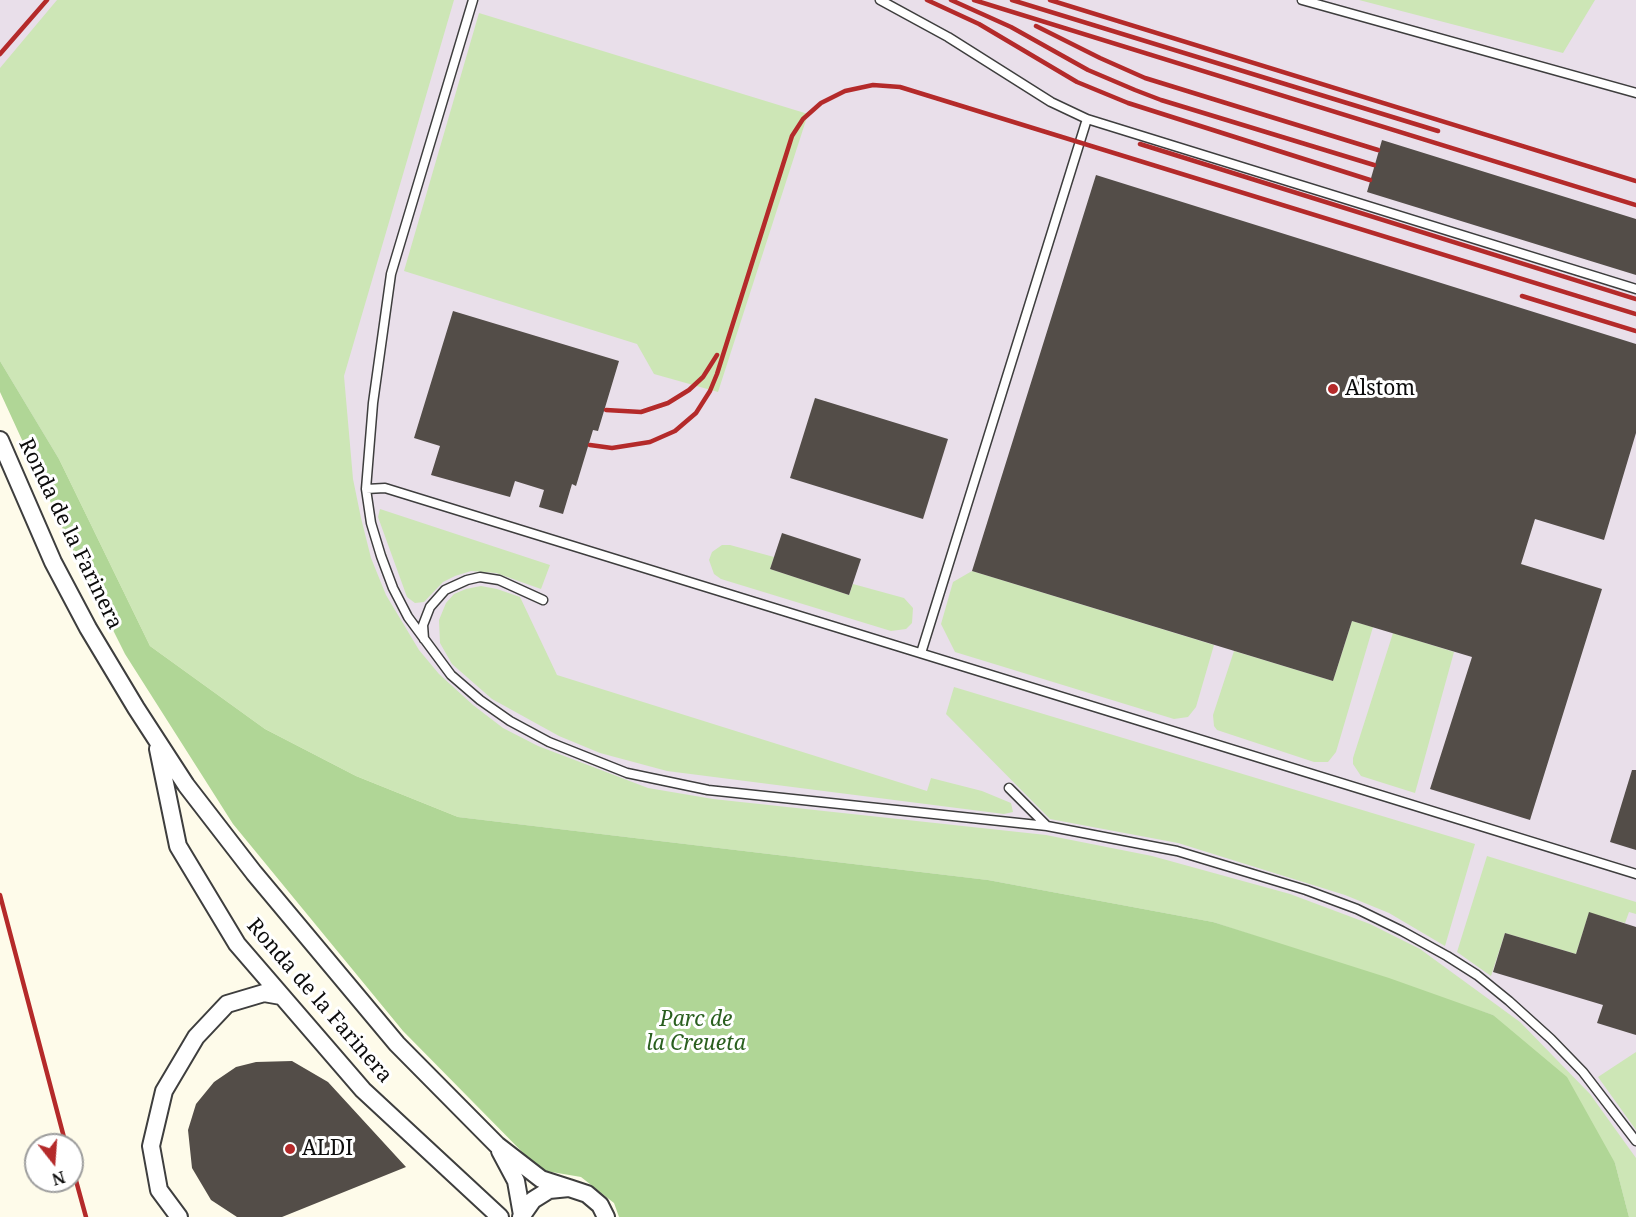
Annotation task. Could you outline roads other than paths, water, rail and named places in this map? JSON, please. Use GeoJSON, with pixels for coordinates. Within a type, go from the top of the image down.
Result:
{"type":"FeatureCollection","features":[{"type":"Feature","properties":{"kind":"street","name":"Ronda de la Farinera"},"geometry":{"type":"LineString","coordinates":[[0,440],[53,562],[94,638],[186,785],[254,873],[397,1044],[497,1145],[541,1179],[587,1194],[600,1205],[606,1217]]}},
{"type":"Feature","properties":{"kind":"street","name":"Ronda de la Farinera"},"geometry":{"type":"LineString","coordinates":[[156,740],[178,846],[237,944],[363,1090],[500,1217]]}},
{"type":"Feature","properties":{"kind":"street"},"geometry":{"type":"LineString","coordinates":[[179,1217],[159,1190],[151,1146],[164,1091],[196,1037],[227,1004],[264,993],[281,996]]}},
{"type":"Feature","properties":{"kind":"street","name":"Ronda de la Farinera"},"geometry":{"type":"LineString","coordinates":[[497,1145],[516,1181],[522,1216]]}},
{"type":"Feature","properties":{"kind":"street"},"geometry":{"type":"LineString","coordinates":[[522,1216],[533,1200],[549,1190],[569,1188]]}},
{"type":"Feature","properties":{"kind":"lane"},"geometry":{"type":"LineString","coordinates":[[473,0],[390,274],[373,403],[366,489],[371,523],[393,588],[408,617],[451,675],[510,722],[549,742],[627,772],[708,790],[1047,826],[1177,851],[1306,890],[1357,909],[1402,931],[1477,975],[1509,1001],[1583,1072],[1636,1141]]}},
{"type":"Feature","properties":{"kind":"lane"},"geometry":{"type":"LineString","coordinates":[[880,0],[948,37],[1051,102],[1087,118],[1636,289]]}},
{"type":"Feature","properties":{"kind":"lane"},"geometry":{"type":"LineString","coordinates":[[1302,0],[1636,93]]}},
{"type":"Feature","properties":{"kind":"lane"},"geometry":{"type":"LineString","coordinates":[[921,653],[1087,118]]}},
{"type":"Feature","properties":{"kind":"lane"},"geometry":{"type":"LineString","coordinates":[[366,489],[385,488],[1636,874]]}},
{"type":"Feature","properties":{"kind":"lane"},"geometry":{"type":"LineString","coordinates":[[425,642],[423,625],[429,607],[445,590],[455,584],[480,577],[489,578],[543,600]]}},
{"type":"Feature","properties":{"kind":"lane"},"geometry":{"type":"LineString","coordinates":[[1009,788],[1047,826]]}},
{"type":"Feature","properties":{"kind":"railway"},"geometry":{"type":"LineString","coordinates":[[0,54],[47,0]]}},
{"type":"Feature","properties":{"kind":"railway"},"geometry":{"type":"LineString","coordinates":[[927,0],[979,24],[1077,82],[1128,103],[1370,180]]}},
{"type":"Feature","properties":{"kind":"railway"},"geometry":{"type":"LineString","coordinates":[[951,0],[1011,27],[1088,70],[1135,90],[1374,165]]}},
{"type":"Feature","properties":{"kind":"railway"},"geometry":{"type":"LineString","coordinates":[[974,0],[1636,205]]}},
{"type":"Feature","properties":{"kind":"railway"},"geometry":{"type":"LineString","coordinates":[[1012,0],[1438,131]]}},
{"type":"Feature","properties":{"kind":"railway"},"geometry":{"type":"LineString","coordinates":[[1050,0],[1636,181]]}},
{"type":"Feature","properties":{"kind":"railway"},"geometry":{"type":"LineString","coordinates":[[1036,26],[1145,78],[1378,150]]}},
{"type":"Feature","properties":{"kind":"railway"},"geometry":{"type":"LineString","coordinates":[[590,445],[612,448],[650,442],[675,431],[696,413],[710,391],[717,374],[792,136],[803,119],[821,103],[845,91],[873,85],[900,87],[1636,314]]}},
{"type":"Feature","properties":{"kind":"railway"},"geometry":{"type":"LineString","coordinates":[[1140,144],[1636,299]]}},
{"type":"Feature","properties":{"kind":"railway"},"geometry":{"type":"LineString","coordinates":[[1522,296],[1636,331]]}},
{"type":"Feature","properties":{"kind":"railway"},"geometry":{"type":"LineString","coordinates":[[606,410],[641,412],[668,403],[689,390],[703,377],[717,355]]}},
{"type":"Feature","properties":{"kind":"railway"},"geometry":{"type":"LineString","coordinates":[[0,895],[63,1133]]}},
{"type":"Feature","properties":{"kind":"railway"},"geometry":{"type":"LineString","coordinates":[[79,1193],[86,1217]]}},
{"type":"Feature","properties":{"kind":"place","name":"Alstom"},"geometry":{"type":"Point","coordinates":[1333,389]}},
{"type":"Feature","properties":{"kind":"place","name":"ALDI"},"geometry":{"type":"Point","coordinates":[290,1149]}},
{"type":"Feature","properties":{"kind":"park label","name":"Parc de la Creueta"},"geometry":{"type":"Point","coordinates":[696,1032]}}]}
